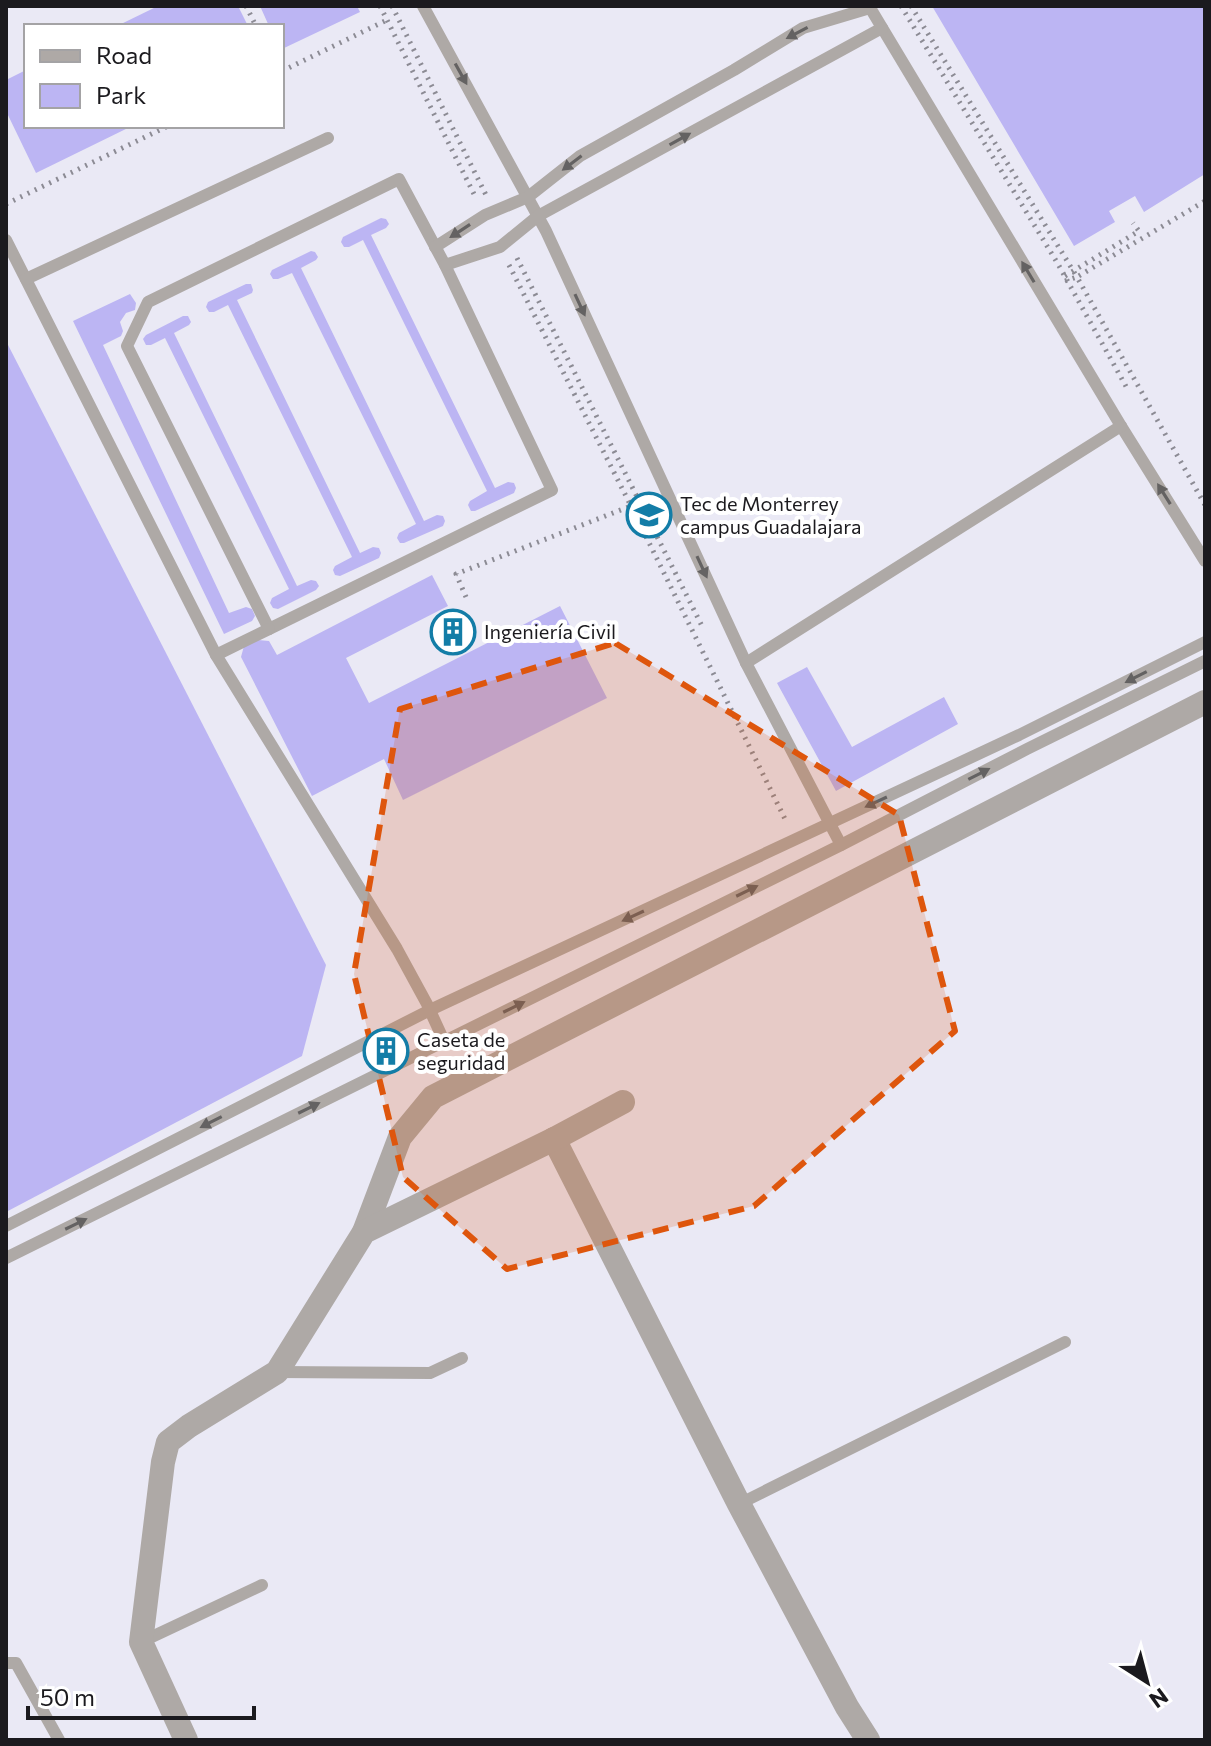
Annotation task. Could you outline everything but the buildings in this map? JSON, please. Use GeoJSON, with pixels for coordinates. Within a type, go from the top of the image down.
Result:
{"type":"FeatureCollection","features":[{"type":"Feature","properties":{"kind":"street"},"geometry":{"type":"LineString","coordinates":[[186,1740],[141,1642],[168,1442],[277,1372],[364,1232],[400,1137],[433,1097],[1205,702]]}},
{"type":"Feature","properties":{"kind":"street"},"geometry":{"type":"LineString","coordinates":[[364,1232],[623,1102]]}},
{"type":"Feature","properties":{"kind":"street"},"geometry":{"type":"LineString","coordinates":[[554,1139],[739,1504],[847,1707],[868,1740]]}},
{"type":"Feature","properties":{"kind":"lane"},"geometry":{"type":"LineString","coordinates":[[423,6],[538,216],[746,663],[841,845]]}},
{"type":"Feature","properties":{"kind":"lane"},"geometry":{"type":"LineString","coordinates":[[435,247],[490,213],[528,197],[580,156],[803,28],[870,7],[1205,561]]}},
{"type":"Feature","properties":{"kind":"lane"},"geometry":{"type":"LineString","coordinates":[[445,265],[504,244],[538,216],[882,28]]}},
{"type":"Feature","properties":{"kind":"lane"},"geometry":{"type":"LineString","coordinates":[[26,279],[328,138]]}},
{"type":"Feature","properties":{"kind":"lane"},"geometry":{"type":"LineString","coordinates":[[216,655],[269,629],[552,490],[445,265],[399,179],[148,302],[127,346],[269,629]]}},
{"type":"Feature","properties":{"kind":"lane"},"geometry":{"type":"LineString","coordinates":[[6,240],[216,655],[397,949],[444,1041]]}},
{"type":"Feature","properties":{"kind":"lane"},"geometry":{"type":"LineString","coordinates":[[746,663],[1121,426]]}},
{"type":"Feature","properties":{"kind":"lane"},"geometry":{"type":"LineString","coordinates":[[6,1226],[430,1010],[1019,735],[1205,642]]}},
{"type":"Feature","properties":{"kind":"lane"},"geometry":{"type":"LineString","coordinates":[[6,1258],[841,845],[1205,661]]}},
{"type":"Feature","properties":{"kind":"lane"},"geometry":{"type":"LineString","coordinates":[[739,1504],[1065,1342]]}},
{"type":"Feature","properties":{"kind":"lane"},"geometry":{"type":"LineString","coordinates":[[277,1372],[430,1373],[462,1358]]}},
{"type":"Feature","properties":{"kind":"lane"},"geometry":{"type":"LineString","coordinates":[[141,1642],[262,1585]]}},
{"type":"Feature","properties":{"kind":"lane"},"geometry":{"type":"LineString","coordinates":[[6,1663],[16,1663],[59,1740]]}},
{"type":"Feature","properties":{"kind":"path"},"geometry":{"type":"LineString","coordinates":[[246,6],[255,24]]}},
{"type":"Feature","properties":{"kind":"path"},"geometry":{"type":"LineString","coordinates":[[380,6],[490,213]]}},
{"type":"Feature","properties":{"kind":"path"},"geometry":{"type":"LineString","coordinates":[[392,6],[490,213]]}},
{"type":"Feature","properties":{"kind":"path"},"geometry":{"type":"LineString","coordinates":[[901,6],[1066,279],[1129,393]]}},
{"type":"Feature","properties":{"kind":"path"},"geometry":{"type":"LineString","coordinates":[[911,6],[1075,274],[1205,505]]}},
{"type":"Feature","properties":{"kind":"path"},"geometry":{"type":"LineString","coordinates":[[284,70],[387,20]]}},
{"type":"Feature","properties":{"kind":"path"},"geometry":{"type":"LineString","coordinates":[[6,204],[164,128]]}},
{"type":"Feature","properties":{"kind":"path"},"geometry":{"type":"LineString","coordinates":[[1029,274],[1048,264],[1058,281],[1066,279],[1205,201]]}},
{"type":"Feature","properties":{"kind":"path"},"geometry":{"type":"LineString","coordinates":[[1075,274],[1139,231],[1133,223]]}},
{"type":"Feature","properties":{"kind":"path"},"geometry":{"type":"LineString","coordinates":[[504,244],[795,840]]}},
{"type":"Feature","properties":{"kind":"path"},"geometry":{"type":"LineString","coordinates":[[504,244],[708,637]]}},
{"type":"Feature","properties":{"kind":"path"},"geometry":{"type":"LineString","coordinates":[[466,597],[456,574],[631,506]]}},
{"type":"Feature","properties":{"kind":"highlighted area"},"geometry":{"type":"Polygon","coordinates":[[[615,643],[899,815],[955,1031],[754,1206],[507,1269],[403,1177],[354,974],[400,709],[615,643]]]}},
{"type":"Feature","properties":{"kind":"green space"},"geometry":{"type":"Polygon","coordinates":[[[158,6],[238,6],[247,24],[121,24],[158,6]]]}},
{"type":"Feature","properties":{"kind":"green space"},"geometry":{"type":"Polygon","coordinates":[[[260,6],[357,6],[360,12],[284,48],[284,24],[268,24],[260,6]]]}},
{"type":"Feature","properties":{"kind":"green space"},"geometry":{"type":"Polygon","coordinates":[[[932,6],[1205,6],[1205,174],[1144,212],[1135,196],[1109,211],[1115,222],[1074,246],[932,6]]]}},
{"type":"Feature","properties":{"kind":"green space"},"geometry":{"type":"Polygon","coordinates":[[[24,71],[24,128],[128,128],[36,173],[6,111],[6,80],[24,71]]]}},
{"type":"Feature","properties":{"kind":"green space"},"geometry":{"type":"Polygon","coordinates":[[[381,218],[389,224],[371,235],[495,488],[508,482],[514,483],[516,488],[514,493],[475,511],[471,511],[468,505],[470,501],[487,491],[363,240],[349,247],[344,247],[341,242],[343,237],[381,218]]]}},
{"type":"Feature","properties":{"kind":"green space"},"geometry":{"type":"Polygon","coordinates":[[[311,251],[318,257],[301,268],[424,521],[437,515],[443,516],[445,521],[443,526],[404,543],[397,538],[399,533],[416,524],[292,273],[278,279],[273,279],[270,274],[272,270],[311,251]]]}},
{"type":"Feature","properties":{"kind":"green space"},"geometry":{"type":"Polygon","coordinates":[[[251,284],[252,293],[237,300],[360,553],[373,547],[379,548],[381,553],[379,558],[340,576],[335,575],[335,566],[352,557],[228,305],[214,312],[209,312],[206,307],[208,302],[251,284]]]}},
{"type":"Feature","properties":{"kind":"green space"},"geometry":{"type":"Polygon","coordinates":[[[130,294],[136,303],[135,310],[126,313],[120,322],[121,336],[103,345],[229,613],[246,607],[252,609],[255,616],[252,621],[224,634],[73,321],[130,294]]]}},
{"type":"Feature","properties":{"kind":"green space"},"geometry":{"type":"Polygon","coordinates":[[[188,316],[191,322],[174,333],[297,586],[311,580],[319,586],[278,609],[270,603],[272,598],[289,589],[165,338],[151,345],[146,345],[143,339],[188,316]]]}},
{"type":"Feature","properties":{"kind":"green space"},"geometry":{"type":"Polygon","coordinates":[[[6,341],[326,965],[302,1056],[6,1212],[6,341]]]}},
{"type":"Feature","properties":{"kind":"green space"},"geometry":{"type":"Polygon","coordinates":[[[432,575],[448,606],[346,658],[369,703],[560,606],[607,698],[403,800],[384,759],[312,796],[241,657],[244,646],[258,640],[269,641],[277,655],[432,575]]]}},
{"type":"Feature","properties":{"kind":"green space"},"geometry":{"type":"Polygon","coordinates":[[[807,667],[852,747],[944,697],[958,724],[836,791],[777,683],[807,667]]]}},
{"type":"Feature","properties":{"kind":"place","name":"Tec de Monterrey campus Guadalajara"},"geometry":{"type":"Point","coordinates":[649,515]}},
{"type":"Feature","properties":{"kind":"place","name":"Ingeniería Civil"},"geometry":{"type":"Point","coordinates":[453,632]}},
{"type":"Feature","properties":{"kind":"place","name":"Caseta de seguridad"},"geometry":{"type":"Point","coordinates":[386,1051]}}]}
